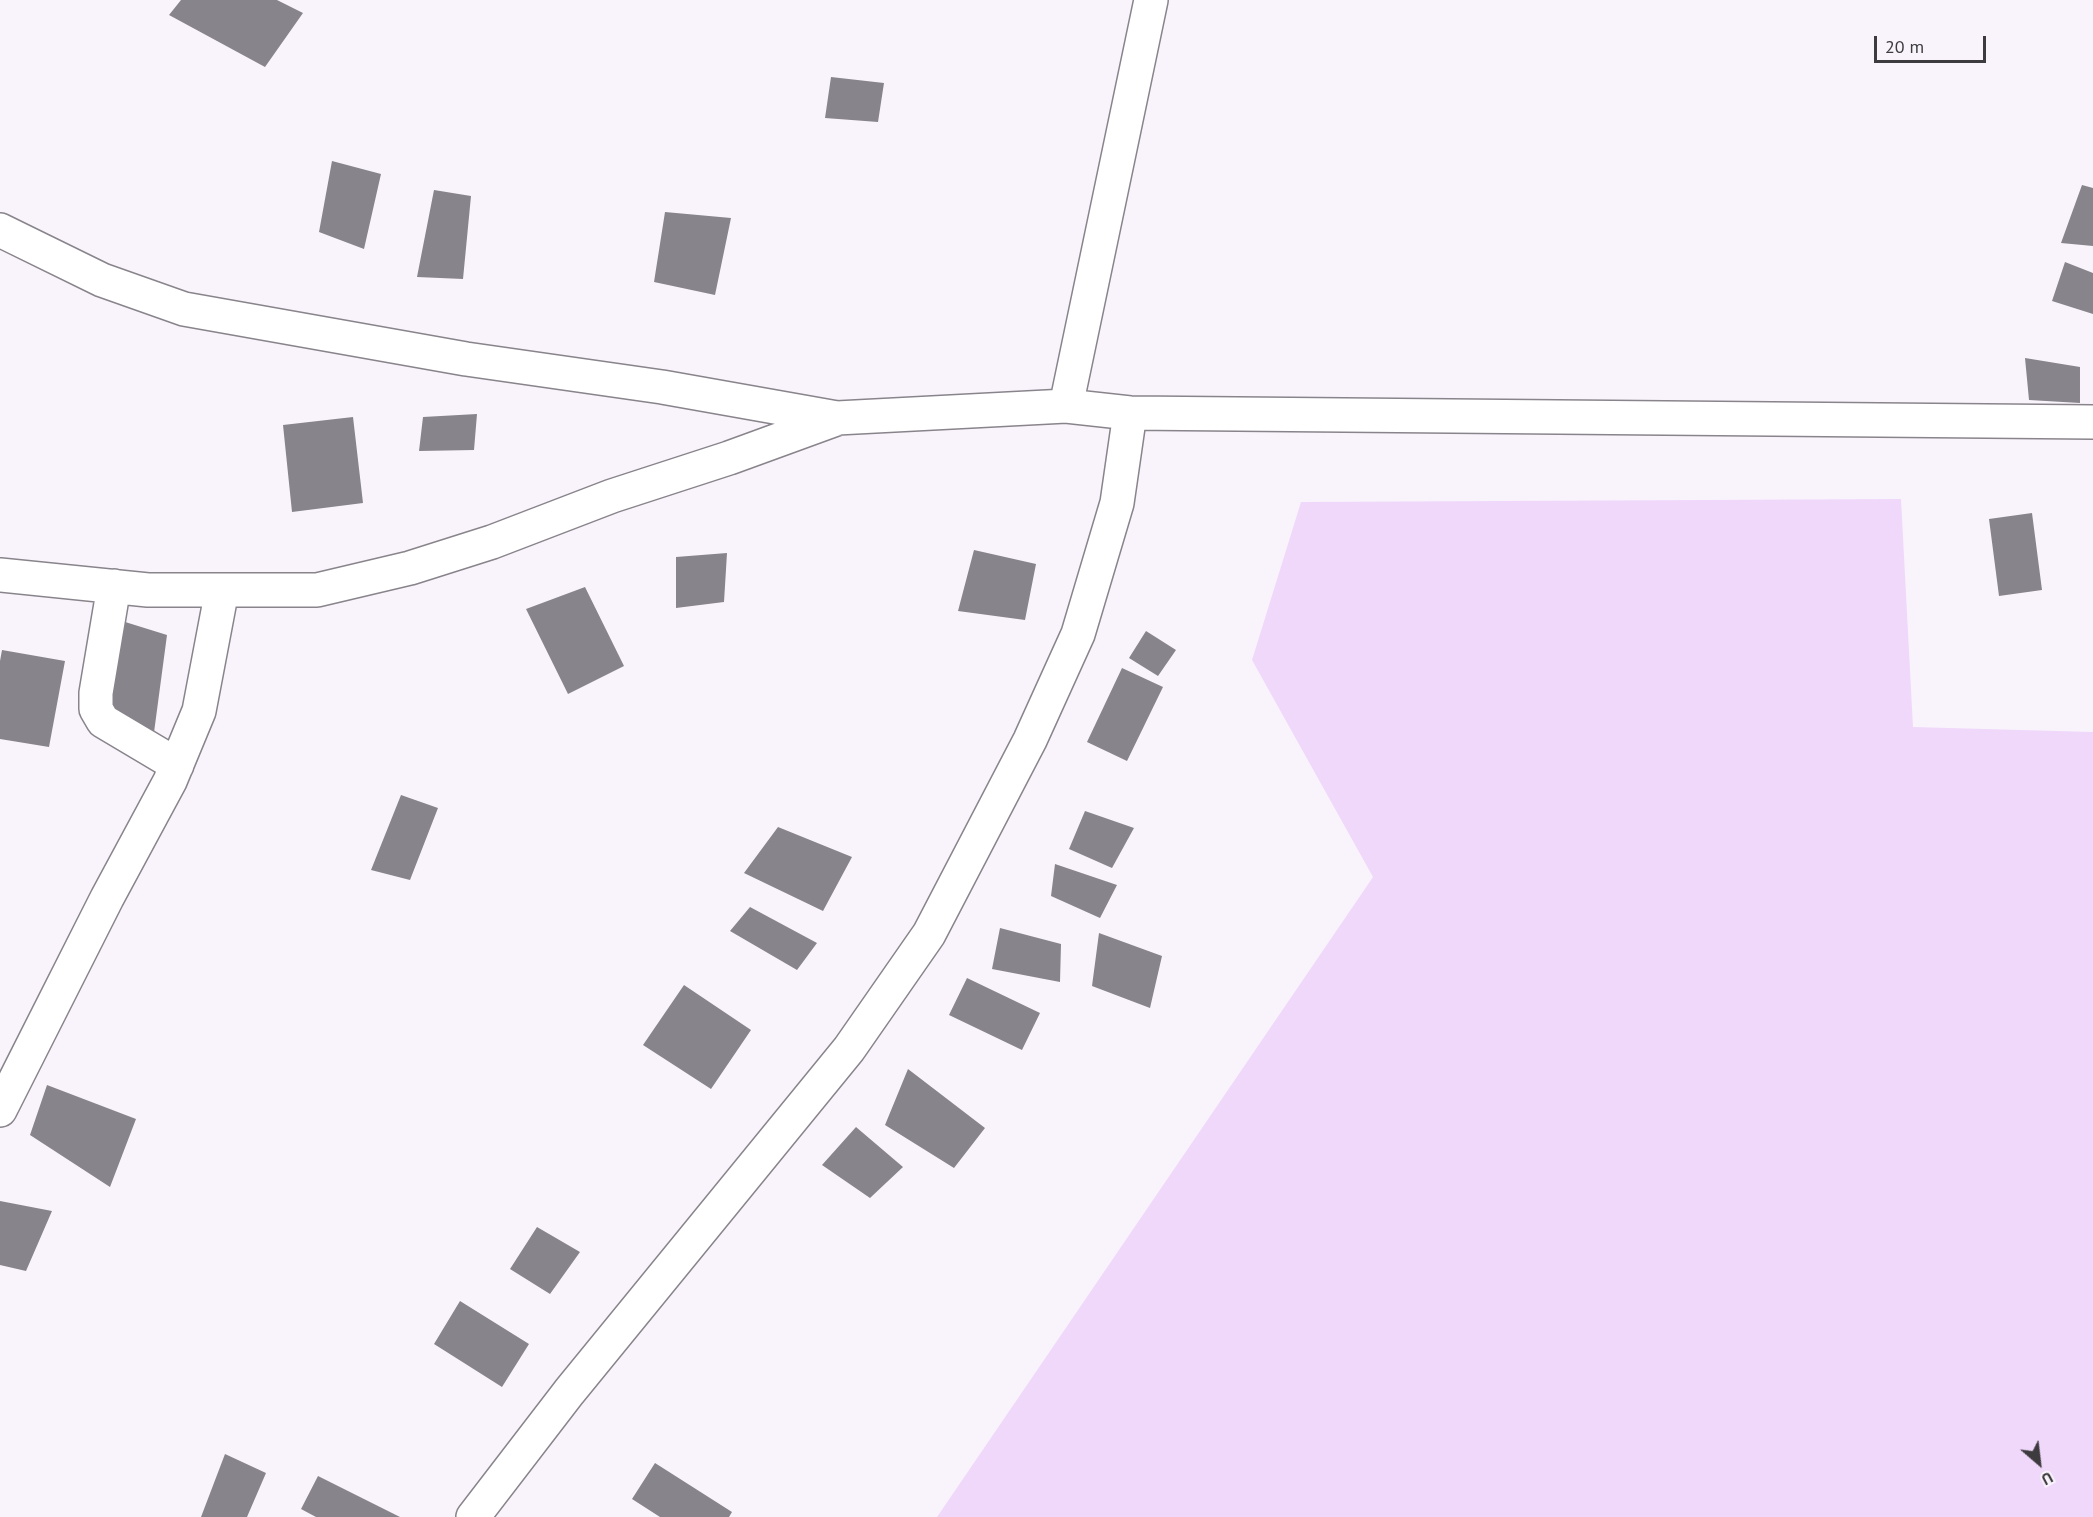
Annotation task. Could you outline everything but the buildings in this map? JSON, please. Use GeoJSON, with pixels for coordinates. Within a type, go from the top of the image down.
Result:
{"type":"FeatureCollection","features":[{"type":"Feature","properties":{"kind":"street"},"geometry":{"type":"LineString","coordinates":[[1066,406],[1151,0]]}},
{"type":"Feature","properties":{"kind":"street"},"geometry":{"type":"LineString","coordinates":[[0,230],[102,280],[184,309],[455,357],[662,387],[837,418],[1066,406],[1130,413],[2093,422]]}},
{"type":"Feature","properties":{"kind":"street"},"geometry":{"type":"LineString","coordinates":[[473,1517],[569,1392],[849,1049],[929,934],[1030,740],[1078,634],[1117,503],[1130,413]]}},
{"type":"Feature","properties":{"kind":"street"},"geometry":{"type":"LineString","coordinates":[[0,575],[148,590],[317,590],[410,568],[492,542],[612,496],[729,458],[837,418]]}},
{"type":"Feature","properties":{"kind":"street"},"geometry":{"type":"LineString","coordinates":[[114,586],[96,693],[96,709],[103,721],[177,765]]}},
{"type":"Feature","properties":{"kind":"street"},"geometry":{"type":"LineString","coordinates":[[0,1110],[177,765],[199,711],[222,590]]}},
{"type":"Feature","properties":{"kind":"shaded area"},"geometry":{"type":"Polygon","coordinates":[[[1901,499],[1913,727],[2093,732],[2093,1517],[937,1517],[1373,877],[1252,660],[1301,502],[1901,499]]]}}]}
